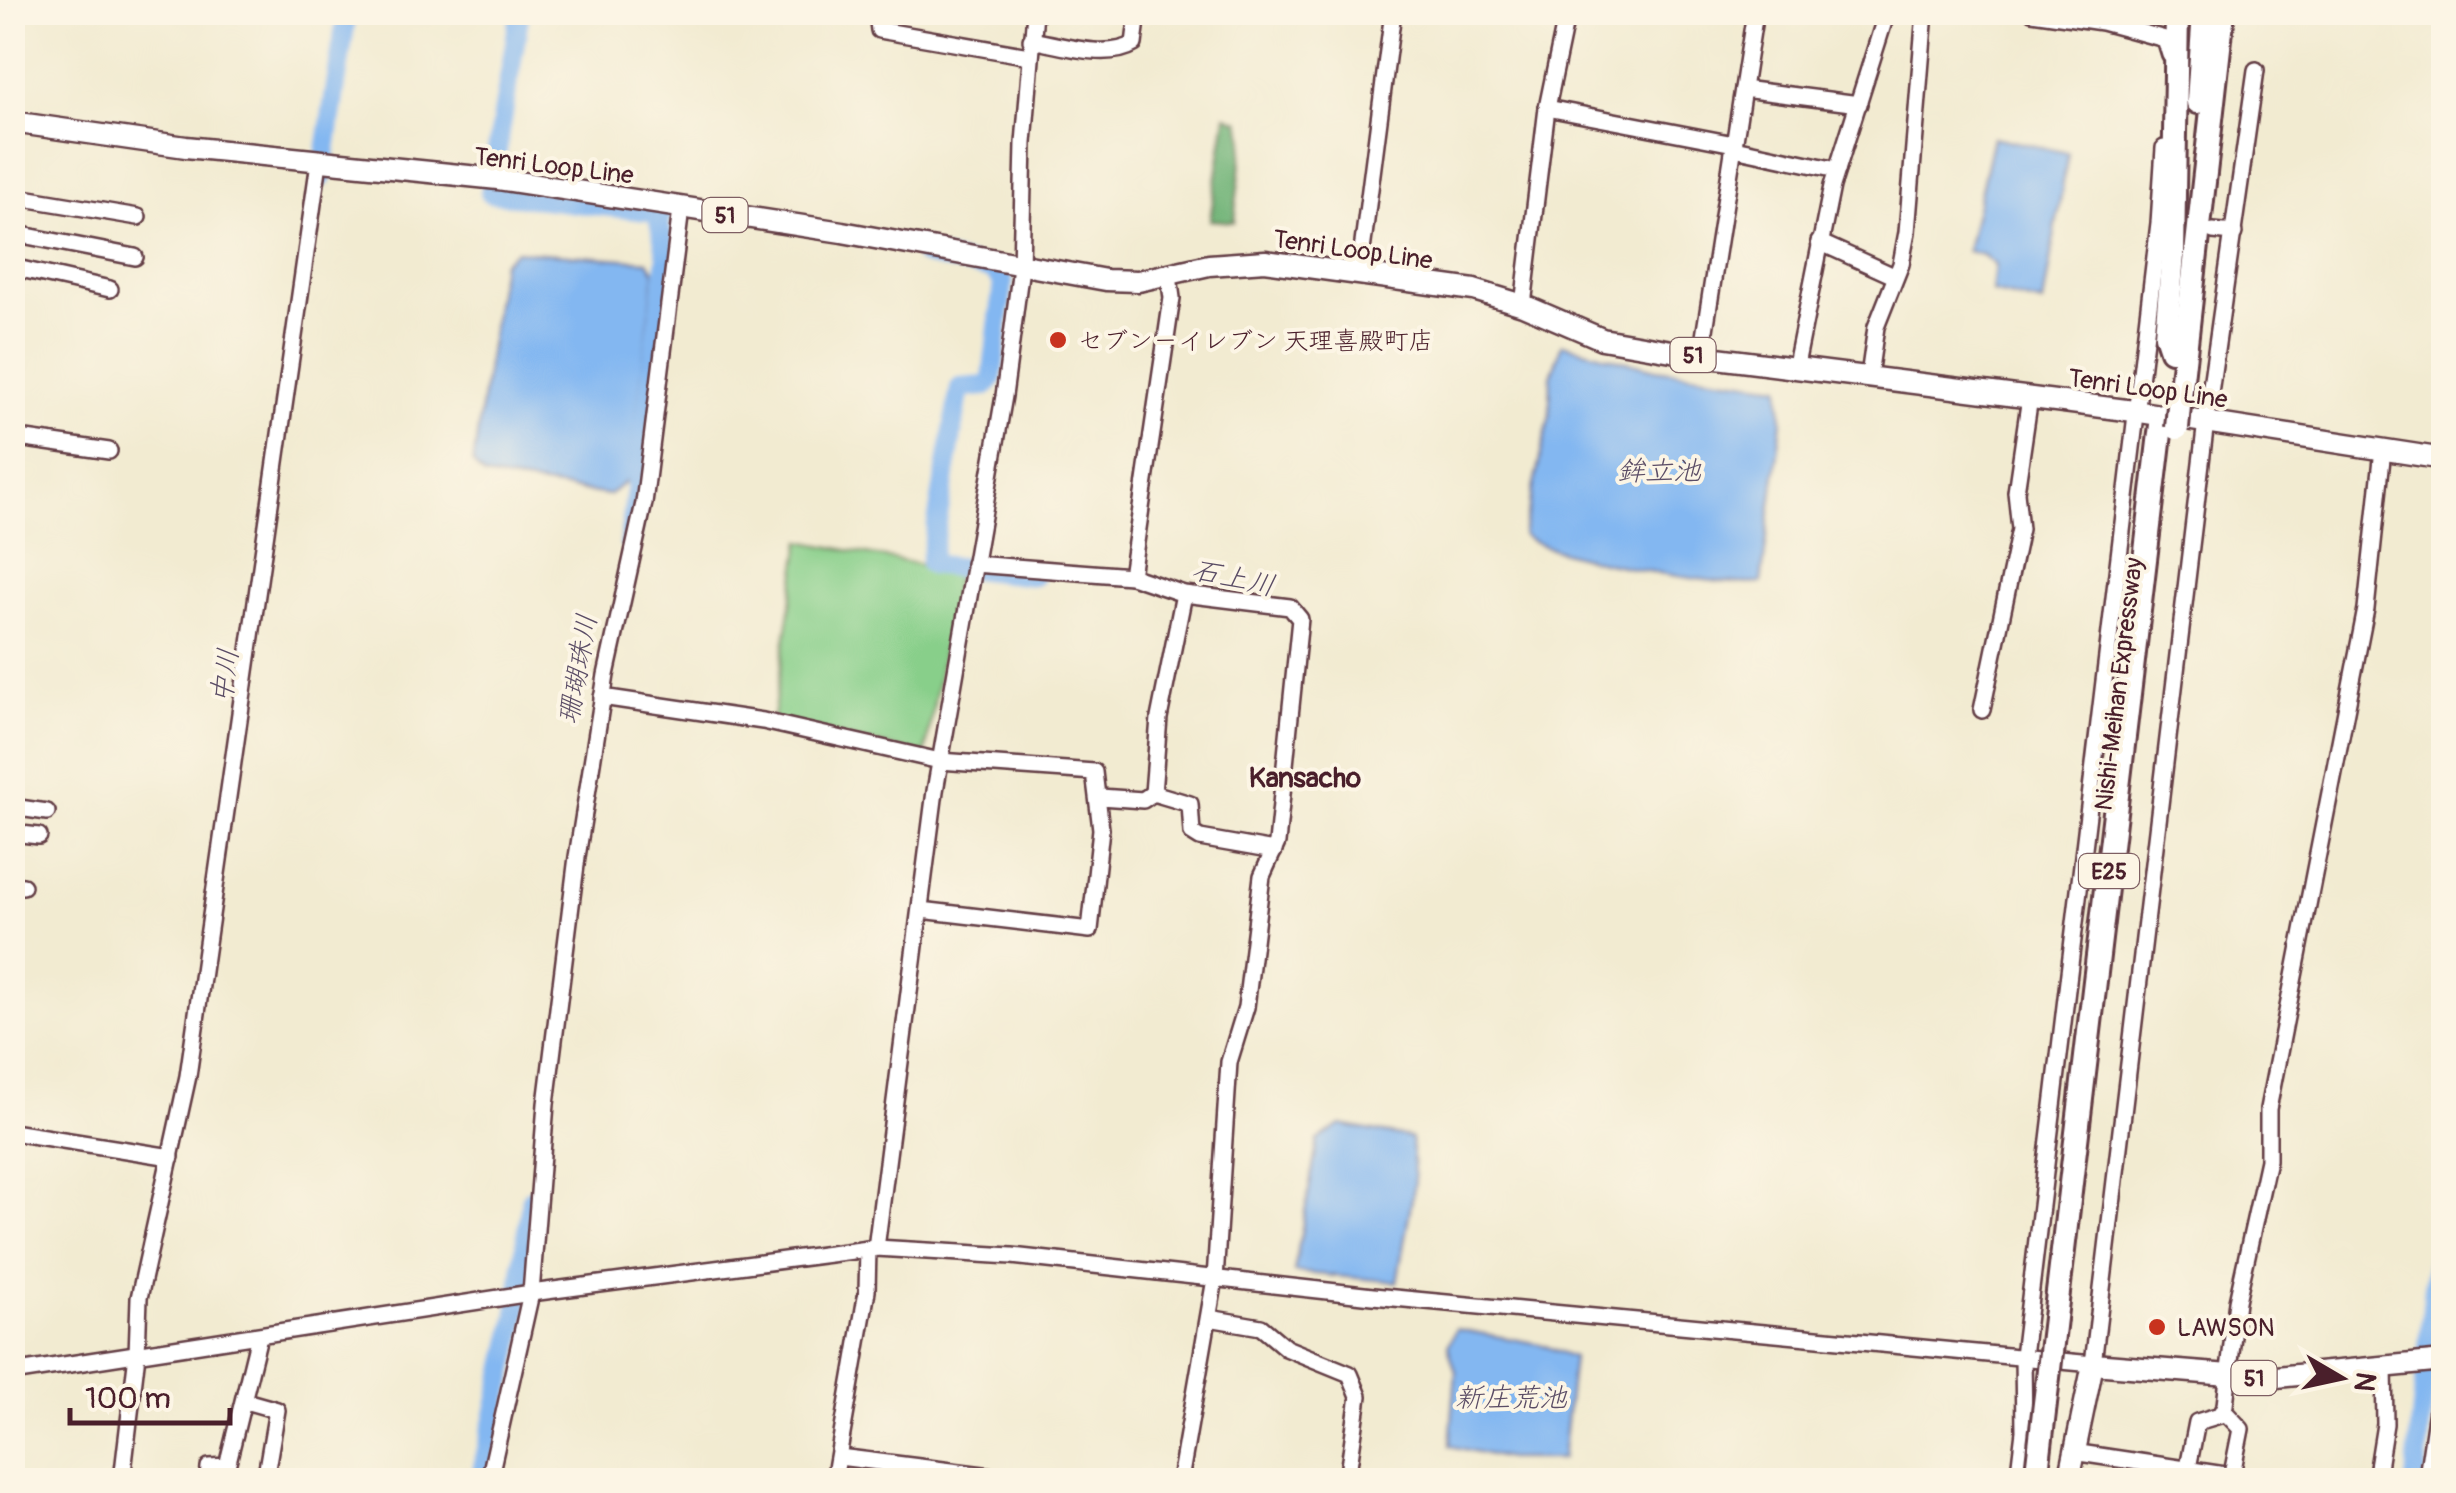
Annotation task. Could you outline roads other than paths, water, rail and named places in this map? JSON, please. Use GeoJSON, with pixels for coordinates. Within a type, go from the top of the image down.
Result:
{"type":"FeatureCollection","features":[{"type":"Feature","properties":{"kind":"highway"},"geometry":{"type":"LineString","coordinates":[[2171,350],[2166,335],[2173,254],[2177,12]]}},
{"type":"Feature","properties":{"kind":"highway","name":"Nishi-Meihan Expressway"},"geometry":{"type":"LineString","coordinates":[[2170,416],[2171,350],[2204,12]]}},
{"type":"Feature","properties":{"kind":"highway","name":"Nishi-Meihan Expressway"},"geometry":{"type":"LineString","coordinates":[[2051,1480],[2063,1319],[2170,416],[2223,12]]}},
{"type":"Feature","properties":{"kind":"highway","name":"Nishi-Meihan Expressway"},"geometry":{"type":"LineString","coordinates":[[2036,1480],[2063,1319]]}},
{"type":"Feature","properties":{"kind":"main road","name":"Tenri Loop Line"},"geometry":{"type":"LineString","coordinates":[[12,122],[325,163],[491,179],[842,232],[1021,267],[1122,280],[1169,276],[1209,265],[1265,261],[1474,290],[1523,305],[1602,339],[1701,356],[2134,411],[2444,458]]}},
{"type":"Feature","properties":{"kind":"main road","name":"51"},"geometry":{"type":"LineString","coordinates":[[2093,1364],[2228,1377],[2415,1364],[2442,1380]]}},
{"type":"Feature","properties":{"kind":"main road"},"geometry":{"type":"LineString","coordinates":[[2069,1480],[2093,1364]]}},
{"type":"Feature","properties":{"kind":"main road"},"geometry":{"type":"LineString","coordinates":[[2429,1480],[2442,1380]]}},
{"type":"Feature","properties":{"kind":"street"},"geometry":{"type":"LineString","coordinates":[[843,12],[877,14],[879,30],[1030,48],[1126,48],[1134,44],[1138,12]]}},
{"type":"Feature","properties":{"kind":"street"},"geometry":{"type":"LineString","coordinates":[[834,1480],[867,1291],[940,761],[1004,396],[1021,267],[1030,48],[1035,12]]}},
{"type":"Feature","properties":{"kind":"street"},"geometry":{"type":"LineString","coordinates":[[1358,274],[1392,12]]}},
{"type":"Feature","properties":{"kind":"street"},"geometry":{"type":"LineString","coordinates":[[1523,305],[1547,108],[1567,12]]}},
{"type":"Feature","properties":{"kind":"street"},"geometry":{"type":"LineString","coordinates":[[1701,356],[1754,12]]}},
{"type":"Feature","properties":{"kind":"street"},"geometry":{"type":"LineString","coordinates":[[1796,366],[1818,242],[1886,12]]}},
{"type":"Feature","properties":{"kind":"street"},"geometry":{"type":"LineString","coordinates":[[1868,376],[1876,327],[1907,232],[1925,12]]}},
{"type":"Feature","properties":{"kind":"street"},"geometry":{"type":"LineString","coordinates":[[2018,1480],[2024,1431],[2023,1356],[2134,411],[2162,223],[2170,64],[2165,39],[2102,22],[2032,12]]}},
{"type":"Feature","properties":{"kind":"street"},"geometry":{"type":"LineString","coordinates":[[12,1374],[531,1294],[872,1249],[1012,1256],[2093,1364],[2206,421],[2256,70]]}},
{"type":"Feature","properties":{"kind":"street"},"geometry":{"type":"LineString","coordinates":[[1744,90],[1859,104]]}},
{"type":"Feature","properties":{"kind":"street"},"geometry":{"type":"LineString","coordinates":[[1547,108],[1837,170]]}},
{"type":"Feature","properties":{"kind":"street"},"geometry":{"type":"LineString","coordinates":[[122,1480],[137,1354],[139,1298],[188,1076],[325,163]]}},
{"type":"Feature","properties":{"kind":"street"},"geometry":{"type":"LineString","coordinates":[[12,196],[138,217]]}},
{"type":"Feature","properties":{"kind":"street"},"geometry":{"type":"LineString","coordinates":[[489,1480],[531,1294],[546,1104],[602,697],[644,503],[681,209]]}},
{"type":"Feature","properties":{"kind":"street"},"geometry":{"type":"LineString","coordinates":[[2213,230],[2234,233]]}},
{"type":"Feature","properties":{"kind":"street"},"geometry":{"type":"LineString","coordinates":[[12,233],[135,257]]}},
{"type":"Feature","properties":{"kind":"street"},"geometry":{"type":"LineString","coordinates":[[1818,242],[1894,276]]}},
{"type":"Feature","properties":{"kind":"street"},"geometry":{"type":"LineString","coordinates":[[12,268],[110,288]]}},
{"type":"Feature","properties":{"kind":"street"},"geometry":{"type":"LineString","coordinates":[[1131,576],[1172,298],[1169,276]]}},
{"type":"Feature","properties":{"kind":"street"},"geometry":{"type":"LineString","coordinates":[[1982,710],[2020,528],[2016,492],[2030,398]]}},
{"type":"Feature","properties":{"kind":"street"},"geometry":{"type":"LineString","coordinates":[[12,437],[108,451]]}},
{"type":"Feature","properties":{"kind":"street"},"geometry":{"type":"LineString","coordinates":[[2224,1411],[2237,1301],[2268,1160],[2268,1109],[2366,609],[2383,449]]}},
{"type":"Feature","properties":{"kind":"street"},"geometry":{"type":"LineString","coordinates":[[974,564],[1131,576],[1183,598],[1290,607],[1300,619],[1270,857],[1246,1006],[1229,1062],[1216,1279],[1180,1480]]}},
{"type":"Feature","properties":{"kind":"street"},"geometry":{"type":"LineString","coordinates":[[1153,794],[1158,718],[1183,598]]}},
{"type":"Feature","properties":{"kind":"street"},"geometry":{"type":"LineString","coordinates":[[602,697],[762,721],[940,761],[1094,772],[1100,797],[1100,857],[1090,930],[1033,920],[921,910]]}},
{"type":"Feature","properties":{"kind":"street"},"geometry":{"type":"LineString","coordinates":[[1100,797],[1143,800],[1153,794],[1190,804],[1192,833],[1270,857]]}},
{"type":"Feature","properties":{"kind":"street"},"geometry":{"type":"LineString","coordinates":[[12,807],[47,812]]}},
{"type":"Feature","properties":{"kind":"street"},"geometry":{"type":"LineString","coordinates":[[12,833],[39,836]]}},
{"type":"Feature","properties":{"kind":"street"},"geometry":{"type":"LineString","coordinates":[[12,1132],[171,1157]]}},
{"type":"Feature","properties":{"kind":"street"},"geometry":{"type":"LineString","coordinates":[[1208,1318],[1261,1327],[1286,1348],[1350,1374],[1359,1396],[1347,1480]]}},
{"type":"Feature","properties":{"kind":"street"},"geometry":{"type":"LineString","coordinates":[[208,1480],[209,1467],[227,1466],[259,1336]]}},
{"type":"Feature","properties":{"kind":"street"},"geometry":{"type":"LineString","coordinates":[[2376,1480],[2386,1424],[2384,1366]]}},
{"type":"Feature","properties":{"kind":"street"},"geometry":{"type":"LineString","coordinates":[[245,1401],[278,1410],[265,1480]]}},
{"type":"Feature","properties":{"kind":"street"},"geometry":{"type":"LineString","coordinates":[[2190,1472],[2197,1422],[2224,1411]]}},
{"type":"Feature","properties":{"kind":"street"},"geometry":{"type":"LineString","coordinates":[[2224,1411],[2241,1429],[2232,1474]]}},
{"type":"Feature","properties":{"kind":"street"},"geometry":{"type":"LineString","coordinates":[[2073,1452],[2258,1480]]}},
{"type":"Feature","properties":{"kind":"street"},"geometry":{"type":"LineString","coordinates":[[839,1457],[1024,1480]]}},
{"type":"Feature","properties":{"kind":"water"},"geometry":{"type":"Polygon","coordinates":[[[1993,137],[2068,153],[2043,304],[1992,292],[1995,265],[1983,255],[1967,251],[1993,137]]]}},
{"type":"Feature","properties":{"kind":"water"},"geometry":{"type":"Polygon","coordinates":[[[516,251],[648,261],[655,272],[629,479],[609,495],[484,476],[473,464],[502,263],[516,251]]]}},
{"type":"Feature","properties":{"kind":"water","name":"鉾立池"},"geometry":{"type":"Polygon","coordinates":[[[1562,344],[1655,369],[1780,386],[1782,421],[1761,583],[1713,581],[1597,561],[1536,543],[1523,534],[1550,414],[1551,376],[1562,344]]]}},
{"type":"Feature","properties":{"kind":"water"},"geometry":{"type":"Polygon","coordinates":[[[1341,1125],[1411,1138],[1415,1182],[1397,1282],[1294,1272],[1318,1140],[1341,1125]]]}},
{"type":"Feature","properties":{"kind":"water","name":"新庄荒池"},"geometry":{"type":"Polygon","coordinates":[[[1456,1329],[1540,1344],[1573,1357],[1562,1459],[1508,1459],[1450,1446],[1456,1372],[1448,1346],[1456,1329]]]}},
{"type":"Feature","properties":{"kind":"waterway","name":"中川"},"geometry":{"type":"LineString","coordinates":[[322,177],[347,12]]}},
{"type":"Feature","properties":{"kind":"waterway","name":"珊瑚珠川"},"geometry":{"type":"LineString","coordinates":[[520,12],[490,193],[664,213]]}},
{"type":"Feature","properties":{"kind":"waterway","name":"珊瑚珠川"},"geometry":{"type":"LineString","coordinates":[[629,542],[667,256],[657,213]]}},
{"type":"Feature","properties":{"kind":"waterway","name":"石上川"},"geometry":{"type":"LineString","coordinates":[[925,255],[993,270],[1003,281],[992,379],[986,386],[960,388],[930,564],[1034,576]]}},
{"type":"Feature","properties":{"kind":"waterway"},"geometry":{"type":"LineString","coordinates":[[2415,1480],[2444,1184]]}},
{"type":"Feature","properties":{"kind":"waterway","name":"珊瑚珠川"},"geometry":{"type":"LineString","coordinates":[[480,1480],[516,1321],[531,1199]]}},
{"type":"Feature","properties":{"kind":"place","name":"セブン－イレブン 天理喜殿町店"},"geometry":{"type":"Point","coordinates":[1058,340]}},
{"type":"Feature","properties":{"kind":"place","name":"LAWSON"},"geometry":{"type":"Point","coordinates":[2157,1327]}},
{"type":"Feature","properties":{"kind":"district","name":"Kansacho"},"geometry":{"type":"Point","coordinates":[1305,777]}}]}
